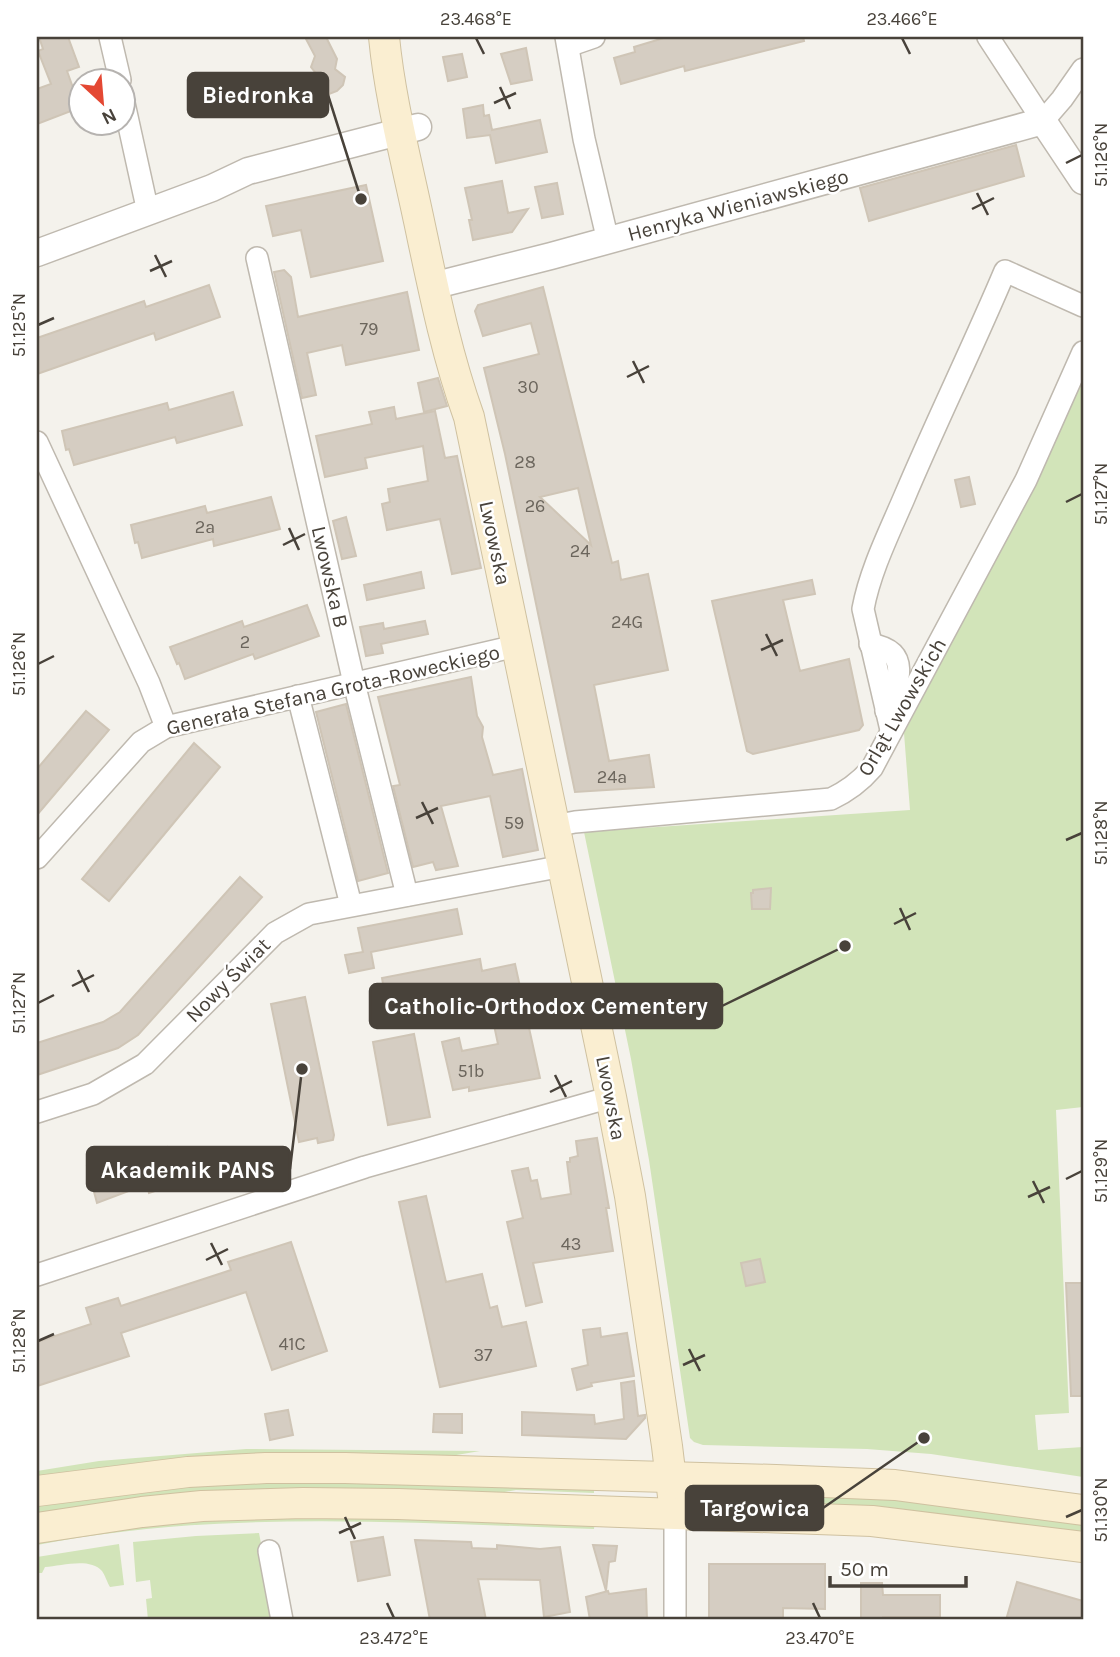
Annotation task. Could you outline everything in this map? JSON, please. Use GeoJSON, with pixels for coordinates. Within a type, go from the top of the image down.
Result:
{"type":"FeatureCollection","features":[{"type":"Feature","properties":{"kind":"main road","name":"Lwowska"},"geometry":{"type":"LineString","coordinates":[[384,37],[410,137],[441,285],[464,363],[469,417],[611,1097],[630,1196],[675,1513]]}},
{"type":"Feature","properties":{"kind":"main road","name":"Lwowska"},"geometry":{"type":"LineString","coordinates":[[396,37],[410,137]]}},
{"type":"Feature","properties":{"kind":"main road"},"geometry":{"type":"LineString","coordinates":[[37,1491],[162,1474],[266,1468],[345,1468],[895,1485],[1083,1510]]}},
{"type":"Feature","properties":{"kind":"main road"},"geometry":{"type":"LineString","coordinates":[[37,1528],[202,1506],[303,1503],[872,1521],[1083,1547]]}},
{"type":"Feature","properties":{"kind":"street"},"geometry":{"type":"LineString","coordinates":[[110,37],[117,66]]}},
{"type":"Feature","properties":{"kind":"street"},"geometry":{"type":"LineString","coordinates":[[594,37],[567,41],[584,139],[608,241]]}},
{"type":"Feature","properties":{"kind":"street"},"geometry":{"type":"LineString","coordinates":[[988,37],[1083,181]]}},
{"type":"Feature","properties":{"kind":"street"},"geometry":{"type":"LineString","coordinates":[[1042,121],[1083,69]]}},
{"type":"Feature","properties":{"kind":"street","name":"Henryka Wieniawskiego"},"geometry":{"type":"LineString","coordinates":[[441,285],[1042,121]]}},
{"type":"Feature","properties":{"kind":"street"},"geometry":{"type":"LineString","coordinates":[[131,136],[148,212]]}},
{"type":"Feature","properties":{"kind":"street"},"geometry":{"type":"LineString","coordinates":[[37,253],[212,188],[247,171],[410,137]]}},
{"type":"Feature","properties":{"kind":"street","name":"Lwowska B"},"geometry":{"type":"LineString","coordinates":[[257,258],[407,895]]}},
{"type":"Feature","properties":{"kind":"street"},"geometry":{"type":"LineString","coordinates":[[889,720],[863,609],[866,592],[933,428],[1005,271],[1083,306]]}},
{"type":"Feature","properties":{"kind":"street","name":"Orląt Lwowskich"},"geometry":{"type":"LineString","coordinates":[[554,826],[831,799],[846,793],[872,768],[889,720],[1026,480],[1083,352]]}},
{"type":"Feature","properties":{"kind":"street"},"geometry":{"type":"LineString","coordinates":[[37,442],[149,682],[166,727]]}},
{"type":"Feature","properties":{"kind":"street","name":"Generała Stefana Grota-Roweckiego"},"geometry":{"type":"LineString","coordinates":[[37,858],[141,742],[166,727],[516,646]]}},
{"type":"Feature","properties":{"kind":"street"},"geometry":{"type":"LineString","coordinates":[[298,696],[351,905]]}},
{"type":"Feature","properties":{"kind":"street","name":"Nowy Świat"},"geometry":{"type":"LineString","coordinates":[[37,1112],[93,1094],[145,1064],[275,933],[309,914],[563,866]]}},
{"type":"Feature","properties":{"kind":"street"},"geometry":{"type":"LineString","coordinates":[[37,1275],[365,1167],[611,1097]]}},
{"type":"Feature","properties":{"kind":"street","name":"Lwowska"},"geometry":{"type":"LineString","coordinates":[[675,1513],[675,1620]]}},
{"type":"Feature","properties":{"kind":"street"},"geometry":{"type":"LineString","coordinates":[[269,1551],[282,1620]]}},
{"type":"Feature","properties":{"kind":"green space"},"geometry":{"type":"Polygon","coordinates":[[[1083,379],[1083,1107],[1056,1110],[1069,1413],[1035,1415],[1038,1450],[1083,1447],[1083,1477],[931,1454],[867,1449],[703,1445],[694,1442],[690,1438],[649,1160],[631,1059],[584,832],[910,810],[904,733],[1043,469],[1083,379]]]}},
{"type":"Feature","properties":{"kind":"green space"},"geometry":{"type":"Polygon","coordinates":[[[246,1449],[480,1451],[439,1458],[37,1478],[37,1471],[99,1461],[246,1449]]]}},
{"type":"Feature","properties":{"kind":"green space"},"geometry":{"type":"Polygon","coordinates":[[[224,1478],[594,1484],[594,1493],[516,1490],[472,1498],[37,1518],[37,1501],[224,1478]]]}},
{"type":"Feature","properties":{"kind":"green space"},"geometry":{"type":"Polygon","coordinates":[[[857,1494],[1083,1520],[1083,1536],[729,1503],[729,1496],[818,1499],[857,1494]]]}},
{"type":"Feature","properties":{"kind":"green space"},"geometry":{"type":"Polygon","coordinates":[[[238,1515],[595,1519],[594,1529],[315,1521],[176,1526],[37,1545],[37,1539],[238,1515]]]}},
{"type":"Feature","properties":{"kind":"green space"},"geometry":{"type":"Polygon","coordinates":[[[259,1533],[276,1620],[148,1620],[146,1599],[152,1598],[150,1580],[136,1582],[133,1542],[259,1533]]]}},
{"type":"Feature","properties":{"kind":"green space"},"geometry":{"type":"Polygon","coordinates":[[[119,1544],[124,1585],[110,1587],[102,1571],[83,1563],[45,1567],[42,1573],[37,1573],[37,1557],[119,1544]]]}},
{"type":"Feature","properties":{"kind":"building"},"geometry":{"type":"Polygon","coordinates":[[[39,37],[68,37],[79,66],[66,66],[66,113],[37,124],[37,89],[51,84],[38,51],[43,49],[39,37]]]}},
{"type":"Feature","properties":{"kind":"building"},"geometry":{"type":"Polygon","coordinates":[[[305,37],[326,37],[337,59],[335,69],[345,77],[343,85],[337,91],[324,94],[321,90],[318,76],[311,67],[315,56],[305,37]]]}},
{"type":"Feature","properties":{"kind":"building"},"geometry":{"type":"Polygon","coordinates":[[[667,37],[803,37],[804,41],[685,71],[684,66],[621,84],[614,58],[635,52],[634,47],[667,37]]]}},
{"type":"Feature","properties":{"kind":"building"},"geometry":{"type":"Polygon","coordinates":[[[526,48],[532,80],[511,84],[501,54],[526,48]]]}},
{"type":"Feature","properties":{"kind":"building"},"geometry":{"type":"Polygon","coordinates":[[[462,54],[467,77],[448,81],[443,57],[462,54]]]}},
{"type":"Feature","properties":{"kind":"building"},"geometry":{"type":"Polygon","coordinates":[[[483,105],[484,116],[489,115],[492,130],[540,120],[547,152],[496,163],[490,135],[467,138],[463,109],[483,105]]]}},
{"type":"Feature","properties":{"kind":"building"},"geometry":{"type":"Polygon","coordinates":[[[1016,145],[1024,176],[869,221],[860,188],[1016,145]]]}},
{"type":"Feature","properties":{"kind":"building"},"geometry":{"type":"Polygon","coordinates":[[[502,181],[508,213],[528,209],[512,232],[473,240],[465,188],[502,181]]]}},
{"type":"Feature","properties":{"kind":"building"},"geometry":{"type":"Polygon","coordinates":[[[557,183],[563,214],[542,218],[535,187],[557,183]]]}},
{"type":"Feature","properties":{"kind":"building"},"geometry":{"type":"Polygon","coordinates":[[[366,185],[383,261],[311,277],[301,230],[273,236],[266,206],[366,185]]]}},
{"type":"Feature","properties":{"kind":"building"},"geometry":{"type":"Polygon","coordinates":[[[284,270],[291,277],[298,317],[407,292],[419,350],[346,365],[342,345],[307,353],[316,395],[302,398],[274,272],[284,270]]]}},
{"type":"Feature","properties":{"kind":"building"},"geometry":{"type":"Polygon","coordinates":[[[209,285],[220,317],[156,340],[154,333],[37,374],[37,338],[144,301],[146,307],[209,285]]]}},
{"type":"Feature","properties":{"kind":"building"},"geometry":{"type":"Polygon","coordinates":[[[543,287],[612,563],[618,561],[621,580],[648,574],[668,670],[594,685],[609,761],[649,755],[654,787],[575,792],[505,454],[484,368],[539,354],[531,323],[483,336],[475,311],[478,305],[543,287]],[[578,488],[540,497],[591,545],[578,488]]]}},
{"type":"Feature","properties":{"kind":"building"},"geometry":{"type":"Polygon","coordinates":[[[438,378],[447,406],[424,412],[418,383],[438,378]]]}},
{"type":"Feature","properties":{"kind":"building"},"geometry":{"type":"Polygon","coordinates":[[[233,392],[242,425],[177,443],[175,437],[74,465],[69,449],[66,450],[62,431],[167,403],[169,410],[233,392]]]}},
{"type":"Feature","properties":{"kind":"building"},"geometry":{"type":"Polygon","coordinates":[[[394,407],[396,419],[435,411],[445,458],[457,456],[481,568],[452,574],[440,519],[387,530],[382,504],[390,502],[388,489],[428,481],[423,446],[365,458],[367,468],[325,477],[316,436],[372,424],[369,412],[394,407]]]}},
{"type":"Feature","properties":{"kind":"building"},"geometry":{"type":"Polygon","coordinates":[[[969,477],[975,504],[961,507],[955,480],[969,477]]]}},
{"type":"Feature","properties":{"kind":"building"},"geometry":{"type":"Polygon","coordinates":[[[271,497],[280,529],[214,546],[213,539],[142,558],[138,542],[135,543],[131,525],[205,506],[207,513],[271,497]]]}},
{"type":"Feature","properties":{"kind":"building"},"geometry":{"type":"Polygon","coordinates":[[[346,517],[356,556],[342,559],[333,521],[346,517]]]}},
{"type":"Feature","properties":{"kind":"building"},"geometry":{"type":"Polygon","coordinates":[[[421,572],[424,588],[367,600],[364,585],[421,572]]]}},
{"type":"Feature","properties":{"kind":"building"},"geometry":{"type":"Polygon","coordinates":[[[812,580],[815,594],[783,600],[800,671],[849,659],[863,725],[859,730],[753,754],[747,751],[712,601],[812,580]]]}},
{"type":"Feature","properties":{"kind":"building"},"geometry":{"type":"Polygon","coordinates":[[[307,605],[319,636],[255,659],[253,654],[185,679],[170,647],[242,621],[244,627],[307,605]]]}},
{"type":"Feature","properties":{"kind":"building"},"geometry":{"type":"Polygon","coordinates":[[[425,621],[428,634],[381,644],[383,653],[366,656],[360,627],[383,623],[384,629],[425,621]]]}},
{"type":"Feature","properties":{"kind":"building"},"geometry":{"type":"Polygon","coordinates":[[[471,677],[477,716],[483,727],[482,737],[493,775],[522,769],[538,850],[503,857],[490,796],[441,806],[458,866],[436,870],[433,862],[413,867],[393,786],[400,785],[378,697],[471,677]]]}},
{"type":"Feature","properties":{"kind":"building"},"geometry":{"type":"Polygon","coordinates":[[[346,704],[388,873],[358,881],[316,712],[346,704]]]}},
{"type":"Feature","properties":{"kind":"building"},"geometry":{"type":"Polygon","coordinates":[[[86,711],[109,730],[37,815],[37,769],[86,711]]]}},
{"type":"Feature","properties":{"kind":"building"},"geometry":{"type":"Polygon","coordinates":[[[194,743],[220,767],[109,901],[82,879],[194,743]]]}},
{"type":"Feature","properties":{"kind":"building"},"geometry":{"type":"Polygon","coordinates":[[[240,877],[262,897],[138,1035],[118,1048],[37,1075],[37,1043],[103,1022],[120,1012],[240,877]]]}},
{"type":"Feature","properties":{"kind":"building"},"geometry":{"type":"Polygon","coordinates":[[[771,888],[770,909],[752,909],[753,890],[771,888]]]}},
{"type":"Feature","properties":{"kind":"building"},"geometry":{"type":"Polygon","coordinates":[[[457,909],[462,934],[371,952],[374,968],[349,973],[345,955],[363,952],[358,928],[457,909]]]}},
{"type":"Feature","properties":{"kind":"building"},"geometry":{"type":"Polygon","coordinates":[[[480,959],[482,971],[515,964],[540,1078],[469,1091],[469,1087],[453,1090],[442,1042],[459,1038],[462,1051],[498,1044],[487,992],[433,1003],[430,989],[394,996],[393,993],[385,995],[382,978],[480,959]]]}},
{"type":"Feature","properties":{"kind":"building"},"geometry":{"type":"Polygon","coordinates":[[[305,997],[334,1135],[333,1140],[318,1143],[317,1138],[299,1142],[271,1004],[305,997]]]}},
{"type":"Feature","properties":{"kind":"building"},"geometry":{"type":"Polygon","coordinates":[[[414,1034],[430,1117],[388,1125],[373,1042],[414,1034]]]}},
{"type":"Feature","properties":{"kind":"building"},"geometry":{"type":"Polygon","coordinates":[[[597,1138],[613,1251],[533,1263],[542,1302],[526,1306],[507,1222],[523,1218],[512,1171],[528,1168],[531,1181],[537,1180],[541,1199],[571,1194],[567,1162],[578,1156],[576,1141],[597,1138]]]}},
{"type":"Feature","properties":{"kind":"building"},"geometry":{"type":"Polygon","coordinates":[[[167,1147],[172,1163],[166,1165],[173,1185],[149,1193],[147,1184],[97,1203],[87,1166],[110,1159],[113,1167],[167,1147]]]}},
{"type":"Feature","properties":{"kind":"building"},"geometry":{"type":"Polygon","coordinates":[[[426,1196],[446,1282],[482,1274],[490,1308],[497,1306],[502,1327],[526,1322],[536,1366],[440,1387],[399,1202],[426,1196]]]}},
{"type":"Feature","properties":{"kind":"building"},"geometry":{"type":"Polygon","coordinates":[[[291,1242],[327,1351],[272,1370],[246,1292],[121,1333],[129,1356],[37,1386],[37,1342],[91,1324],[86,1308],[118,1298],[121,1306],[231,1270],[228,1262],[291,1242]]]}},
{"type":"Feature","properties":{"kind":"building"},"geometry":{"type":"Polygon","coordinates":[[[760,1259],[765,1282],[746,1286],[741,1263],[760,1259]]]}},
{"type":"Feature","properties":{"kind":"building"},"geometry":{"type":"Polygon","coordinates":[[[1066,1283],[1083,1283],[1083,1396],[1071,1396],[1066,1283]]]}},
{"type":"Feature","properties":{"kind":"building"},"geometry":{"type":"Polygon","coordinates":[[[600,1328],[601,1337],[627,1333],[634,1376],[591,1383],[592,1386],[577,1390],[572,1369],[588,1365],[583,1330],[600,1328]]]}},
{"type":"Feature","properties":{"kind":"building"},"geometry":{"type":"Polygon","coordinates":[[[634,1381],[638,1416],[645,1415],[645,1418],[626,1439],[522,1435],[522,1412],[594,1415],[595,1424],[624,1419],[621,1383],[634,1381]]]}},
{"type":"Feature","properties":{"kind":"building"},"geometry":{"type":"Polygon","coordinates":[[[288,1410],[293,1435],[270,1440],[265,1414],[288,1410]]]}},
{"type":"Feature","properties":{"kind":"building"},"geometry":{"type":"Polygon","coordinates":[[[434,1414],[462,1414],[462,1433],[433,1432],[434,1414]]]}},
{"type":"Feature","properties":{"kind":"building"},"geometry":{"type":"Polygon","coordinates":[[[383,1537],[390,1575],[358,1581],[351,1542],[383,1537]]]}},
{"type":"Feature","properties":{"kind":"building"},"geometry":{"type":"Polygon","coordinates":[[[415,1540],[471,1542],[472,1548],[497,1549],[497,1545],[540,1549],[560,1547],[570,1612],[544,1617],[540,1580],[478,1579],[486,1620],[430,1620],[415,1540]]]}},
{"type":"Feature","properties":{"kind":"building"},"geometry":{"type":"Polygon","coordinates":[[[593,1545],[617,1546],[615,1561],[609,1562],[606,1591],[593,1545]]]}},
{"type":"Feature","properties":{"kind":"building"},"geometry":{"type":"Polygon","coordinates":[[[709,1564],[825,1564],[825,1609],[783,1608],[783,1620],[709,1620],[709,1564]]]}},
{"type":"Feature","properties":{"kind":"building"},"geometry":{"type":"Polygon","coordinates":[[[1017,1582],[1083,1601],[1083,1620],[1006,1620],[1017,1582]]]}},
{"type":"Feature","properties":{"kind":"building"},"geometry":{"type":"Polygon","coordinates":[[[861,1583],[882,1583],[883,1595],[940,1595],[940,1617],[883,1617],[883,1620],[861,1620],[861,1583]]]}},
{"type":"Feature","properties":{"kind":"building"},"geometry":{"type":"Polygon","coordinates":[[[646,1589],[647,1620],[590,1620],[586,1597],[608,1591],[609,1594],[646,1589]]]}},
{"type":"Feature","properties":{"kind":"place","name":"Biedronka"},"geometry":{"type":"Point","coordinates":[361,199]}},
{"type":"Feature","properties":{"kind":"place","name":"Catholic-Orthodox Cementery"},"geometry":{"type":"Point","coordinates":[845,946]}},
{"type":"Feature","properties":{"kind":"place","name":"Akademik PANS"},"geometry":{"type":"Point","coordinates":[302,1069]}},
{"type":"Feature","properties":{"kind":"place","name":"Targowica"},"geometry":{"type":"Point","coordinates":[924,1438]}}]}
